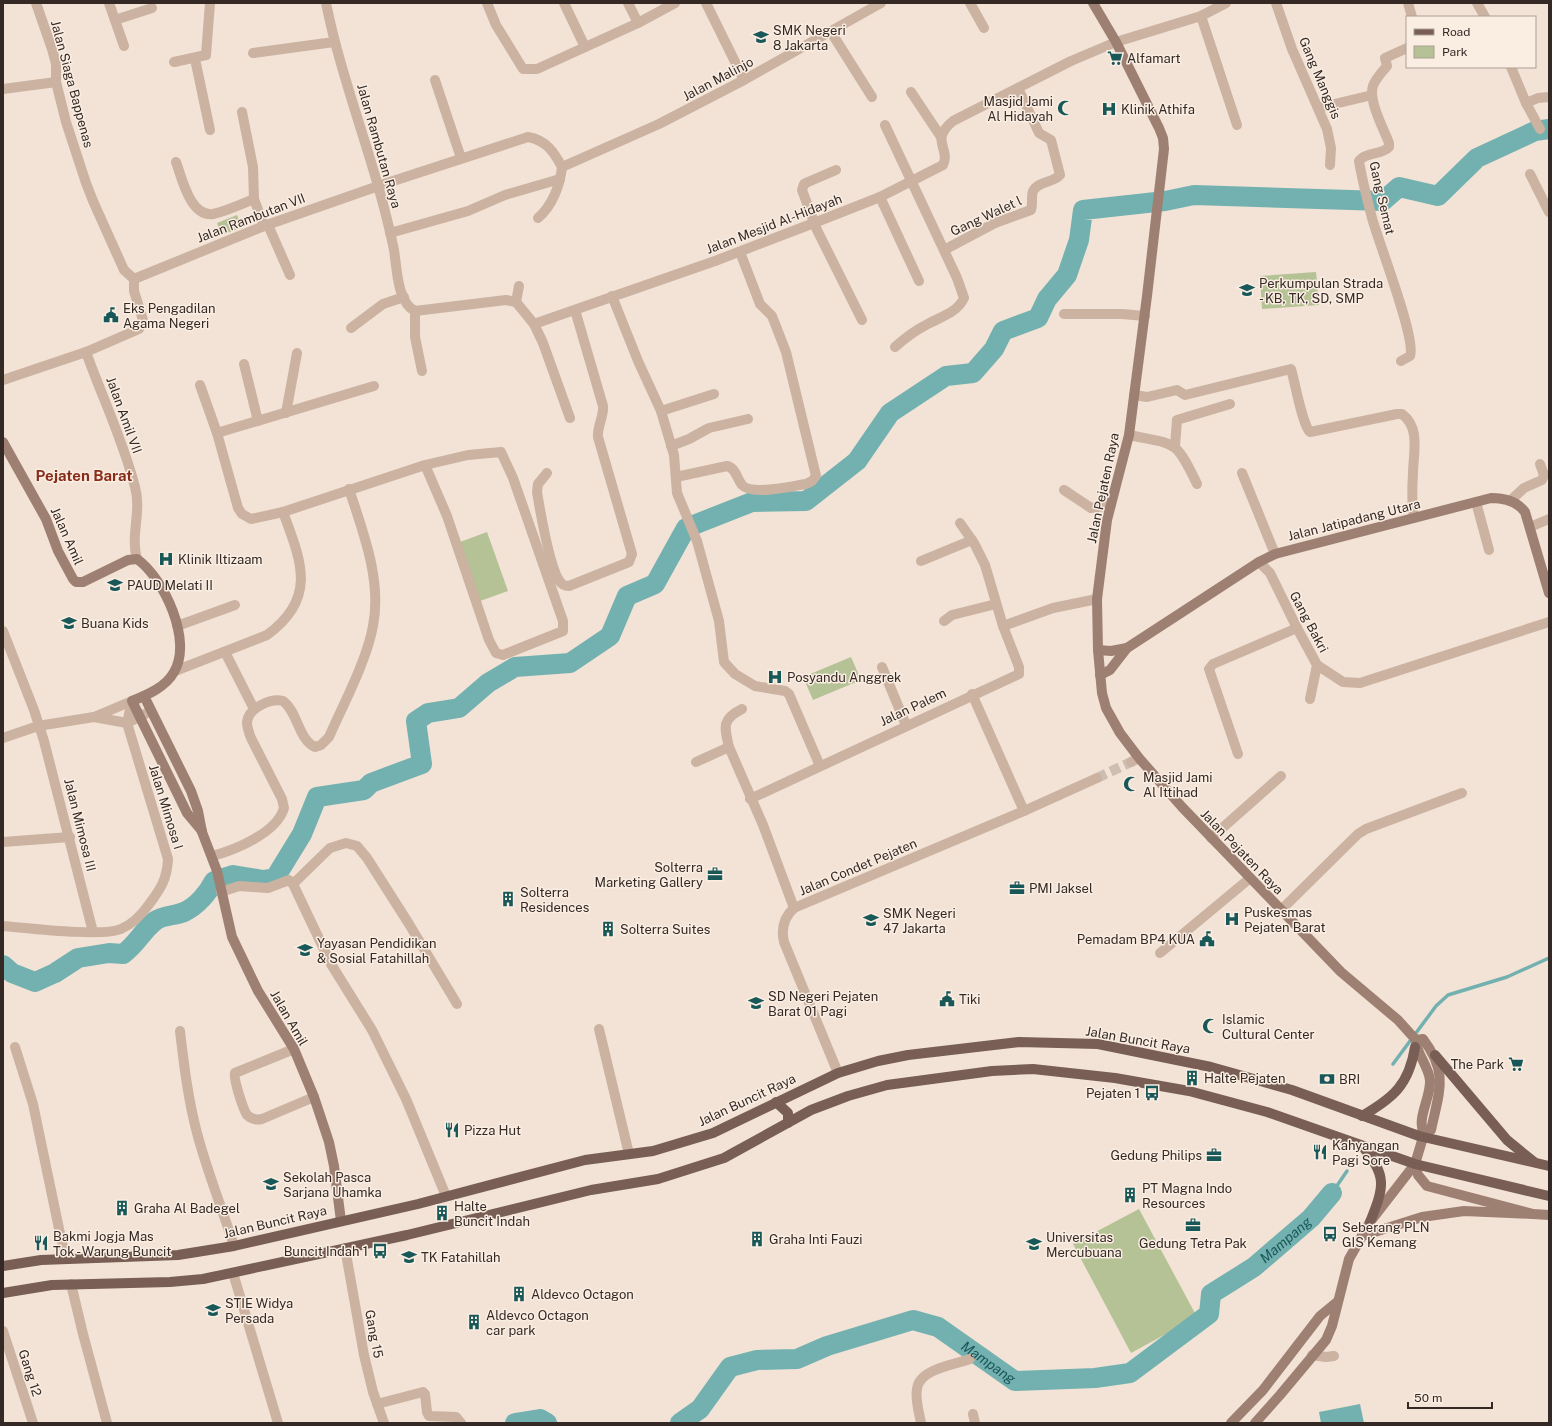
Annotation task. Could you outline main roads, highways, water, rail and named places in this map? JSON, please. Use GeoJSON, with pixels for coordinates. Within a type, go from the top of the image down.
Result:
{"type":"FeatureCollection","features":[{"type":"Feature","properties":{"kind":"main road","name":"Jalan Buncit Raya"},"geometry":{"type":"LineString","coordinates":[[3,1266],[41,1260],[178,1255],[234,1246],[446,1196],[585,1160],[653,1151],[713,1133],[838,1073],[878,1061],[1019,1042],[1098,1044],[1157,1055],[1245,1076],[1292,1090],[1357,1114],[1424,1136],[1549,1166]]}},
{"type":"Feature","properties":{"kind":"main road"},"geometry":{"type":"LineString","coordinates":[[1357,1114],[1379,1106],[1400,1086],[1411,1070],[1416,1043]]}},
{"type":"Feature","properties":{"kind":"main road"},"geometry":{"type":"LineString","coordinates":[[1435,1056],[1507,1140],[1535,1163]]}},
{"type":"Feature","properties":{"kind":"main road"},"geometry":{"type":"LineString","coordinates":[[3,1293],[52,1285],[170,1282],[203,1279],[345,1248],[584,1192],[658,1179],[724,1158],[788,1123],[839,1099],[887,1085],[992,1071],[1033,1069],[1115,1078],[1189,1091],[1267,1112],[1322,1130],[1415,1164],[1549,1196]]}},
{"type":"Feature","properties":{"kind":"main road"},"geometry":{"type":"LineString","coordinates":[[776,1102],[788,1113],[788,1123]]}},
{"type":"Feature","properties":{"kind":"main road"},"geometry":{"type":"LineString","coordinates":[[1361,1145],[1375,1160],[1381,1178],[1378,1201],[1370,1222]]}},
{"type":"Feature","properties":{"kind":"water"},"geometry":{"type":"Polygon","coordinates":[[[1360,1404],[1364,1423],[1321,1423],[1319,1412],[1360,1404]]]}},
{"type":"Feature","properties":{"kind":"waterway"},"geometry":{"type":"LineString","coordinates":[[3,965],[12,973],[35,982],[55,973],[78,958],[109,953],[123,954],[155,921],[184,912],[198,903],[209,890],[214,881],[233,875],[263,880],[275,878],[302,834],[317,797],[364,790],[371,783],[422,764],[416,721],[428,713],[459,708],[488,683],[515,667],[570,663],[610,636],[627,596],[655,584],[686,528],[752,502],[806,501],[857,461],[890,413],[946,376],[973,373],[994,349],[1003,331],[1038,318],[1047,299],[1067,275],[1079,240],[1083,210],[1165,201],[1194,195],[1383,201],[1399,187],[1438,196],[1477,158],[1535,131],[1549,129]]}},
{"type":"Feature","properties":{"kind":"waterway"},"geometry":{"type":"LineString","coordinates":[[1393,1064],[1436,1006],[1448,995],[1507,977],[1549,958]]}},
{"type":"Feature","properties":{"kind":"waterway"},"geometry":{"type":"LineString","coordinates":[[1332,1193],[1347,1171]]}},
{"type":"Feature","properties":{"kind":"waterway","name":"Mampang"},"geometry":{"type":"LineString","coordinates":[[680,1423],[700,1409],[730,1367],[757,1360],[797,1359],[827,1346],[913,1320],[938,1327],[1015,1381],[1095,1378],[1130,1373],[1209,1314],[1211,1294],[1254,1267],[1311,1218],[1332,1193]]}},
{"type":"Feature","properties":{"kind":"waterway","name":"Mampang"},"geometry":{"type":"LineString","coordinates":[[515,1423],[540,1419],[547,1423]]}},
{"type":"Feature","properties":{"kind":"tunnel"},"geometry":{"type":"LineString","coordinates":[[1097,778],[1131,762]]}},
{"type":"Feature","properties":{"kind":"place","name":"SMK Negeri 8 Jakarta"},"geometry":{"type":"Point","coordinates":[761,37]}},
{"type":"Feature","properties":{"kind":"place","name":"Alfamart"},"geometry":{"type":"Point","coordinates":[1115,58]}},
{"type":"Feature","properties":{"kind":"place","name":"Masjid Jami Al Hidayah"},"geometry":{"type":"Point","coordinates":[1065,108]}},
{"type":"Feature","properties":{"kind":"place","name":"Klinik Athifa"},"geometry":{"type":"Point","coordinates":[1109,109]}},
{"type":"Feature","properties":{"kind":"place","name":"Perkumpulan Strada - KB, TK, SD, SMP"},"geometry":{"type":"Point","coordinates":[1247,290]}},
{"type":"Feature","properties":{"kind":"place","name":"Eks Pengadilan Agama Negeri"},"geometry":{"type":"Point","coordinates":[111,315]}},
{"type":"Feature","properties":{"kind":"place","name":"Klinik Iltizaam"},"geometry":{"type":"Point","coordinates":[166,559]}},
{"type":"Feature","properties":{"kind":"place","name":"PAUD Melati II"},"geometry":{"type":"Point","coordinates":[115,585]}},
{"type":"Feature","properties":{"kind":"place","name":"Buana Kids"},"geometry":{"type":"Point","coordinates":[69,623]}},
{"type":"Feature","properties":{"kind":"place","name":"Posyandu Anggrek"},"geometry":{"type":"Point","coordinates":[775,677]}},
{"type":"Feature","properties":{"kind":"place","name":"Masjid Jami Al Ittihad"},"geometry":{"type":"Point","coordinates":[1131,784]}},
{"type":"Feature","properties":{"kind":"place","name":"Solterra Marketing Gallery"},"geometry":{"type":"Point","coordinates":[715,874]}},
{"type":"Feature","properties":{"kind":"place","name":"PMI Jaksel"},"geometry":{"type":"Point","coordinates":[1017,888]}},
{"type":"Feature","properties":{"kind":"place","name":"Solterra Residences"},"geometry":{"type":"Point","coordinates":[508,899]}},
{"type":"Feature","properties":{"kind":"place","name":"Puskesmas Pejaten Barat"},"geometry":{"type":"Point","coordinates":[1232,919]}},
{"type":"Feature","properties":{"kind":"place","name":"SMK Negeri 47 Jakarta"},"geometry":{"type":"Point","coordinates":[871,920]}},
{"type":"Feature","properties":{"kind":"place","name":"Solterra Suites"},"geometry":{"type":"Point","coordinates":[608,929]}},
{"type":"Feature","properties":{"kind":"place","name":"Pemadam BP4 KUA"},"geometry":{"type":"Point","coordinates":[1207,939]}},
{"type":"Feature","properties":{"kind":"place","name":"Yayasan Pendidikan & Sosial Fatahillah"},"geometry":{"type":"Point","coordinates":[305,950]}},
{"type":"Feature","properties":{"kind":"place","name":"Tiki"},"geometry":{"type":"Point","coordinates":[947,999]}},
{"type":"Feature","properties":{"kind":"place","name":"SD Negeri Pejaten Barat 01 Pagi"},"geometry":{"type":"Point","coordinates":[756,1003]}},
{"type":"Feature","properties":{"kind":"place","name":"Islamic Cultural Center"},"geometry":{"type":"Point","coordinates":[1210,1026]}},
{"type":"Feature","properties":{"kind":"place","name":"The Park"},"geometry":{"type":"Point","coordinates":[1516,1064]}},
{"type":"Feature","properties":{"kind":"place","name":"Halte Pejaten"},"geometry":{"type":"Point","coordinates":[1192,1078]}},
{"type":"Feature","properties":{"kind":"place","name":"BRI"},"geometry":{"type":"Point","coordinates":[1327,1079]}},
{"type":"Feature","properties":{"kind":"place","name":"Pejaten 1"},"geometry":{"type":"Point","coordinates":[1152,1093]}},
{"type":"Feature","properties":{"kind":"place","name":"Pizza Hut"},"geometry":{"type":"Point","coordinates":[452,1130]}},
{"type":"Feature","properties":{"kind":"place","name":"Kahyangan Pagi Sore"},"geometry":{"type":"Point","coordinates":[1320,1152]}},
{"type":"Feature","properties":{"kind":"place","name":"Gedung Philips"},"geometry":{"type":"Point","coordinates":[1214,1155]}},
{"type":"Feature","properties":{"kind":"place","name":"Sekolah Pasca Sarjana Uhamka"},"geometry":{"type":"Point","coordinates":[271,1184]}},
{"type":"Feature","properties":{"kind":"place","name":"PT Magna Indo Resources"},"geometry":{"type":"Point","coordinates":[1130,1195]}},
{"type":"Feature","properties":{"kind":"place","name":"Graha Al Badegel"},"geometry":{"type":"Point","coordinates":[122,1208]}},
{"type":"Feature","properties":{"kind":"place","name":"Halte Buncit Indah"},"geometry":{"type":"Point","coordinates":[442,1213]}},
{"type":"Feature","properties":{"kind":"place","name":"Gedung Tetra Pak"},"geometry":{"type":"Point","coordinates":[1193,1225]}},
{"type":"Feature","properties":{"kind":"place","name":"Seberang PLN GIS Kemang"},"geometry":{"type":"Point","coordinates":[1330,1234]}},
{"type":"Feature","properties":{"kind":"place","name":"Graha Inti Fauzi"},"geometry":{"type":"Point","coordinates":[757,1239]}},
{"type":"Feature","properties":{"kind":"place","name":"Bakmi Jogja Mas Tok - Warung Buncit"},"geometry":{"type":"Point","coordinates":[41,1243]}},
{"type":"Feature","properties":{"kind":"place","name":"Universitas Mercubuana"},"geometry":{"type":"Point","coordinates":[1034,1244]}},
{"type":"Feature","properties":{"kind":"place","name":"Buncit Indah 1"},"geometry":{"type":"Point","coordinates":[380,1251]}},
{"type":"Feature","properties":{"kind":"place","name":"TK Fatahillah"},"geometry":{"type":"Point","coordinates":[409,1257]}},
{"type":"Feature","properties":{"kind":"place","name":"Aldevco Octagon"},"geometry":{"type":"Point","coordinates":[519,1294]}},
{"type":"Feature","properties":{"kind":"place","name":"STIE Widya Persada"},"geometry":{"type":"Point","coordinates":[213,1310]}},
{"type":"Feature","properties":{"kind":"place","name":"Aldevco Octagon car park"},"geometry":{"type":"Point","coordinates":[474,1322]}},
{"type":"Feature","properties":{"kind":"district","name":"Pejaten Barat"},"geometry":{"type":"Point","coordinates":[84,475]}}]}
